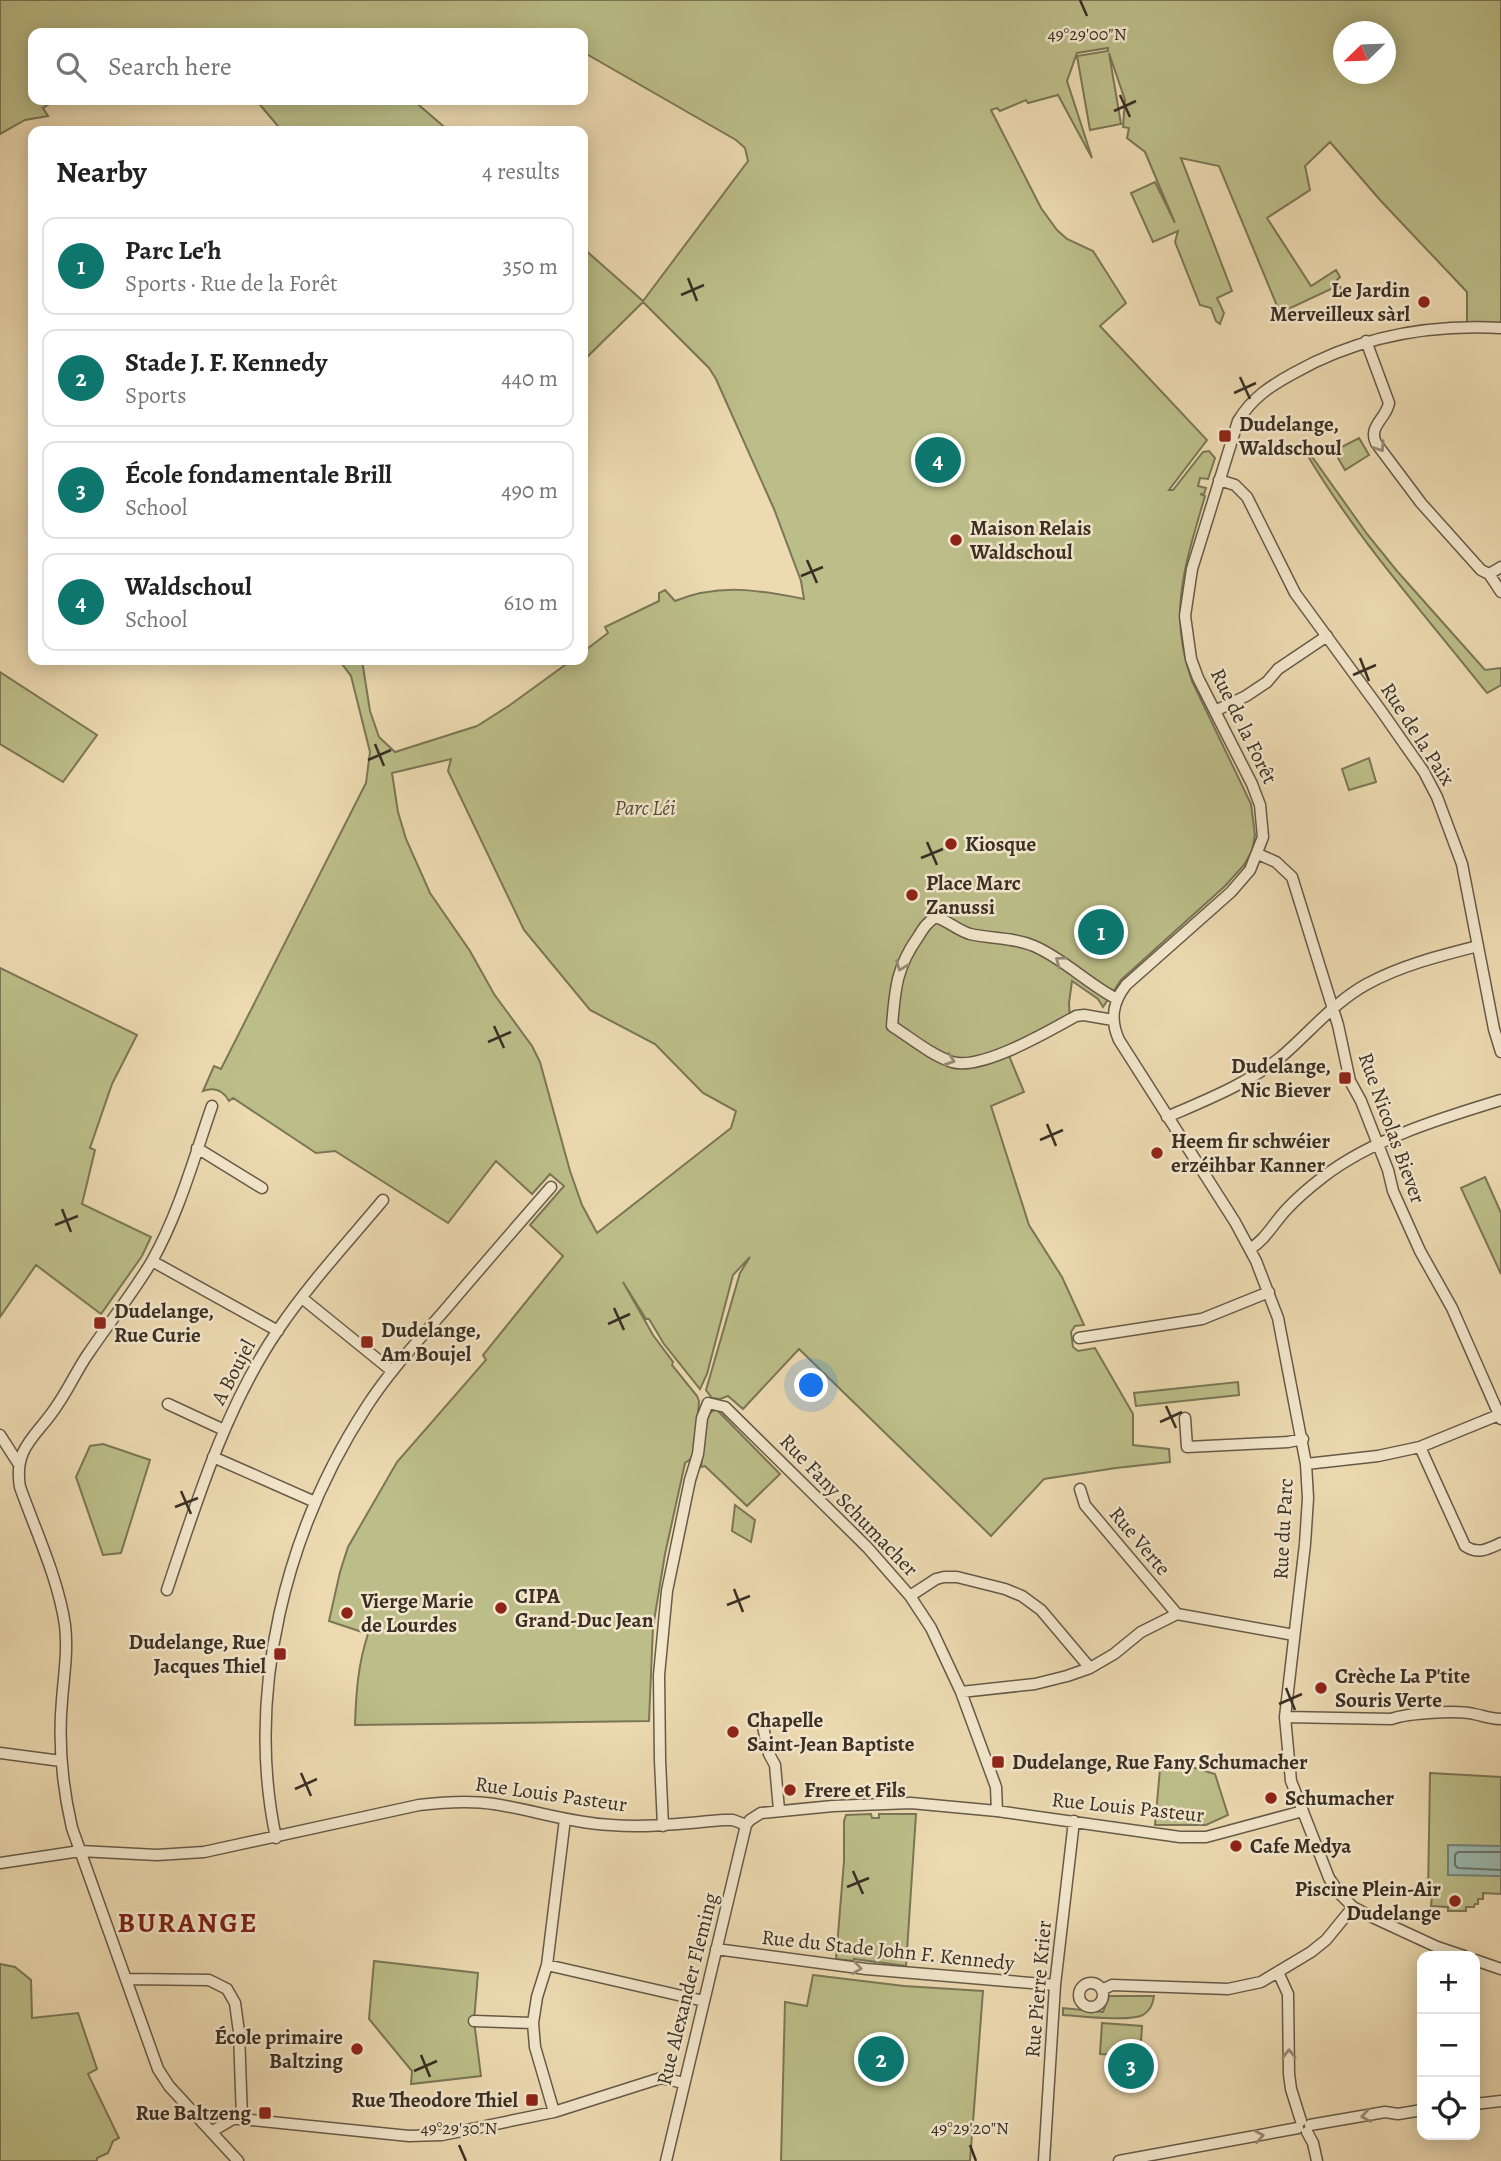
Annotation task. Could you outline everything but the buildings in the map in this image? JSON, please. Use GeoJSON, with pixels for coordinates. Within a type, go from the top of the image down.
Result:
{"type":"FeatureCollection","features":[{"type":"Feature","properties":{"kind":"street","name":"Rue de la Forêt"},"geometry":{"type":"LineString","coordinates":[[1117,999],[1126,985],[1231,892],[1250,870],[1264,837],[1260,805],[1191,659],[1185,615],[1192,569],[1238,421],[1247,405],[1258,395],[1302,368],[1366,341],[1426,329],[1467,326],[1501,328]]}},
{"type":"Feature","properties":{"kind":"street"},"geometry":{"type":"LineString","coordinates":[[1366,341],[1389,403],[1388,410],[1373,429],[1376,443],[1421,503],[1481,570],[1489,574],[1501,592]]}},
{"type":"Feature","properties":{"kind":"street","name":"Rue de la Paix"},"geometry":{"type":"LineString","coordinates":[[1219,480],[1235,485],[1247,497],[1286,578],[1424,772],[1437,797],[1462,864],[1501,1052]]}},
{"type":"Feature","properties":{"kind":"street"},"geometry":{"type":"LineString","coordinates":[[1489,574],[1501,567]]}},
{"type":"Feature","properties":{"kind":"street"},"geometry":{"type":"LineString","coordinates":[[1214,711],[1246,696],[1267,682],[1288,661],[1326,636]]}},
{"type":"Feature","properties":{"kind":"street","name":"Rue Nicolas Biever"},"geometry":{"type":"LineString","coordinates":[[1258,854],[1276,862],[1292,877],[1338,1025],[1350,1081],[1361,1101],[1388,1170],[1393,1191],[1409,1227],[1452,1308],[1500,1416]]}},
{"type":"Feature","properties":{"kind":"street"},"geometry":{"type":"LineString","coordinates":[[936,918],[974,935],[1002,937],[1034,946],[1117,999],[1113,1020],[1076,1016],[984,1061],[962,1064],[940,1057],[892,1026],[900,968],[929,921],[936,918]]}},
{"type":"Feature","properties":{"kind":"street"},"geometry":{"type":"LineString","coordinates":[[1167,1117],[1260,1073],[1332,1009],[1365,985],[1417,961],[1478,946]]}},
{"type":"Feature","properties":{"kind":"street","name":"Rue du Parc"},"geometry":{"type":"LineString","coordinates":[[1113,1020],[1119,1040],[1250,1249],[1269,1292],[1284,1341],[1303,1439],[1308,1499],[1285,1717],[1289,1772],[1303,1811],[1329,1878],[1353,1908],[1449,1951]]}},
{"type":"Feature","properties":{"kind":"street"},"geometry":{"type":"LineString","coordinates":[[1250,1249],[1262,1241],[1286,1210],[1325,1175],[1378,1145],[1447,1117],[1501,1100]]}},
{"type":"Feature","properties":{"kind":"street"},"geometry":{"type":"LineString","coordinates":[[18,1463],[26,1446],[58,1406],[86,1357],[152,1261],[175,1211],[212,1106]]}},
{"type":"Feature","properties":{"kind":"street"},"geometry":{"type":"LineString","coordinates":[[197,1148],[262,1188]]}},
{"type":"Feature","properties":{"kind":"street"},"geometry":{"type":"LineString","coordinates":[[276,1838],[268,1801],[266,1752],[272,1660],[282,1605],[297,1551],[315,1502],[344,1444],[367,1405],[392,1371],[551,1186]]}},
{"type":"Feature","properties":{"kind":"street","name":"A Boujel"},"geometry":{"type":"LineString","coordinates":[[167,1590],[213,1457],[248,1381],[278,1331],[302,1298],[383,1200]]}},
{"type":"Feature","properties":{"kind":"street"},"geometry":{"type":"LineString","coordinates":[[152,1261],[278,1331]]}},
{"type":"Feature","properties":{"kind":"street"},"geometry":{"type":"LineString","coordinates":[[1079,1338],[1202,1319],[1269,1292]]}},
{"type":"Feature","properties":{"kind":"street"},"geometry":{"type":"LineString","coordinates":[[302,1298],[392,1371]]}},
{"type":"Feature","properties":{"kind":"street","name":"Rue Fany Schumacher"},"geometry":{"type":"LineString","coordinates":[[663,1826],[660,1675],[665,1601],[690,1480],[698,1454],[702,1418],[708,1403],[725,1406],[883,1564],[910,1596],[931,1628],[961,1692],[996,1787],[997,1811]]}},
{"type":"Feature","properties":{"kind":"street"},"geometry":{"type":"LineString","coordinates":[[168,1404],[224,1430]]}},
{"type":"Feature","properties":{"kind":"street"},"geometry":{"type":"LineString","coordinates":[[1306,1465],[1420,1447],[1500,1416]]}},
{"type":"Feature","properties":{"kind":"street"},"geometry":{"type":"LineString","coordinates":[[1185,1418],[1187,1447],[1303,1439]]}},
{"type":"Feature","properties":{"kind":"street"},"geometry":{"type":"LineString","coordinates":[[0,1435],[18,1463],[20,1487],[58,1594],[65,1624],[67,1657],[62,1700],[61,1761],[63,1789],[80,1851],[158,2069],[169,2086],[238,2161]]}},
{"type":"Feature","properties":{"kind":"street"},"geometry":{"type":"LineString","coordinates":[[1420,1447],[1465,1546],[1483,1551],[1501,1543]]}},
{"type":"Feature","properties":{"kind":"street"},"geometry":{"type":"LineString","coordinates":[[213,1457],[315,1502]]}},
{"type":"Feature","properties":{"kind":"street","name":"Rue Verte"},"geometry":{"type":"LineString","coordinates":[[1080,1489],[1086,1505],[1177,1614]]}},
{"type":"Feature","properties":{"kind":"street"},"geometry":{"type":"LineString","coordinates":[[910,1596],[936,1579],[944,1577],[957,1577],[1005,1589],[1022,1596],[1041,1610],[1090,1668]]}},
{"type":"Feature","properties":{"kind":"street"},"geometry":{"type":"LineString","coordinates":[[961,1692],[1035,1684],[1090,1668],[1114,1654],[1142,1632],[1177,1614],[1294,1635]]}},
{"type":"Feature","properties":{"kind":"street"},"geometry":{"type":"LineString","coordinates":[[1285,1717],[1391,1719],[1404,1714],[1472,1713],[1489,1719],[1501,1718]]}},
{"type":"Feature","properties":{"kind":"street"},"geometry":{"type":"LineString","coordinates":[[761,1718],[769,1755],[775,1765],[779,1810]]}},
{"type":"Feature","properties":{"kind":"street"},"geometry":{"type":"LineString","coordinates":[[0,1753],[61,1761]]}},
{"type":"Feature","properties":{"kind":"street","name":"Rue Louis Pasteur"},"geometry":{"type":"LineString","coordinates":[[0,1863],[80,1851],[204,1853],[387,1812],[445,1802],[492,1803],[565,1819],[610,1825],[663,1826],[724,1820],[746,1825],[755,1815],[779,1810],[911,1803],[997,1811],[1180,1837],[1206,1837],[1303,1811]]}},
{"type":"Feature","properties":{"kind":"street"},"geometry":{"type":"LineString","coordinates":[[554,2112],[535,2048],[533,2023],[537,1997],[547,1965],[565,1819]]}},
{"type":"Feature","properties":{"kind":"street","name":"Rue Pierre Krier"},"geometry":{"type":"LineString","coordinates":[[1044,2161],[1055,1985],[1074,1821]]}},
{"type":"Feature","properties":{"kind":"street","name":"Rue Alexander Fleming"},"geometry":{"type":"LineString","coordinates":[[666,2161],[746,1825]]}},
{"type":"Feature","properties":{"kind":"street"},"geometry":{"type":"LineString","coordinates":[[1102,1990],[1112,1985],[1227,1989],[1261,1982],[1326,1940],[1353,1908]]}},
{"type":"Feature","properties":{"kind":"street","name":"Rue du Stade John F. Kennedy"},"geometry":{"type":"LineString","coordinates":[[716,1949],[866,1969],[1055,1985]]}},
{"type":"Feature","properties":{"kind":"street"},"geometry":{"type":"LineString","coordinates":[[1480,1962],[1501,1969]]}},
{"type":"Feature","properties":{"kind":"street"},"geometry":{"type":"LineString","coordinates":[[547,1965],[704,2001]]}},
{"type":"Feature","properties":{"kind":"street"},"geometry":{"type":"LineString","coordinates":[[1278,1972],[1288,1994],[1291,2089],[1313,2143],[1317,2161]]}},
{"type":"Feature","properties":{"kind":"street"},"geometry":{"type":"LineString","coordinates":[[128,1979],[209,1980],[227,1989],[235,2003],[239,2032],[242,2119]]}},
{"type":"Feature","properties":{"kind":"street"},"geometry":{"type":"LineString","coordinates":[[474,2021],[533,2023]]}},
{"type":"Feature","properties":{"kind":"street"},"geometry":{"type":"LineString","coordinates":[[211,2132],[233,2119],[242,2119],[409,2136],[442,2135],[554,2112],[661,2078],[684,2083]]}},
{"type":"Feature","properties":{"kind":"street"},"geometry":{"type":"LineString","coordinates":[[1480,2103],[1501,2101]]}},
{"type":"Feature","properties":{"kind":"street"},"geometry":{"type":"LineString","coordinates":[[1119,2161],[1155,2157],[1385,2112],[1398,2114],[1417,2111]]}},
{"type":"Feature","properties":{"kind":"green space","name":"Parc Léi"},"geometry":{"type":"Polygon","coordinates":[[[0,0],[1501,0],[1501,328],[1467,326],[1467,292],[1380,200],[1330,142],[1305,166],[1310,190],[1267,218],[1311,286],[1336,270],[1343,293],[1340,295],[1335,287],[1280,313],[1219,166],[1181,158],[1232,291],[1217,298],[1224,313],[1220,324],[1211,308],[1200,305],[1175,242],[1178,231],[1153,242],[1131,193],[1155,182],[1175,223],[1145,152],[1127,138],[1129,128],[1123,127],[1125,100],[1109,53],[1121,124],[1090,130],[1077,56],[1108,51],[1108,48],[1077,53],[1067,81],[1092,158],[1058,95],[1028,103],[1026,100],[1000,111],[997,108],[991,110],[1041,208],[1067,239],[1093,251],[1126,303],[1100,326],[1207,440],[1169,490],[1173,490],[1203,452],[1209,451],[1215,458],[1208,479],[1200,478],[1198,486],[1206,488],[1204,494],[1200,494],[1205,496],[1191,543],[1182,588],[1181,633],[1192,681],[1251,804],[1255,835],[1252,851],[1244,865],[1225,886],[1121,980],[1103,1007],[1098,999],[1072,981],[1070,1020],[1007,1051],[1024,1092],[991,1106],[1029,1225],[1062,1277],[1084,1325],[1075,1326],[1071,1332],[1073,1347],[1078,1351],[1095,1348],[1133,1414],[1133,1445],[1169,1449],[1170,1462],[1044,1479],[991,1536],[799,1349],[743,1409],[728,1396],[712,1398],[706,1390],[740,1273],[750,1257],[733,1275],[707,1374],[700,1389],[664,1344],[649,1319],[646,1319],[623,1282],[653,1335],[673,1362],[672,1365],[699,1401],[695,1456],[685,1463],[665,1554],[653,1627],[649,1721],[355,1725],[358,1679],[368,1634],[329,1621],[348,1547],[397,1462],[486,1360],[483,1355],[563,1256],[530,1225],[564,1186],[550,1174],[532,1194],[496,1161],[448,1223],[335,1151],[316,1153],[233,1098],[229,1101],[221,1092],[211,1089],[203,1091],[214,1066],[221,1069],[366,783],[370,752],[351,676],[343,665],[363,665],[370,711],[379,737],[395,752],[477,726],[565,665],[588,665],[588,648],[608,633],[605,627],[659,601],[659,593],[665,590],[675,601],[691,595],[723,590],[755,591],[804,599],[801,581],[774,509],[709,368],[643,302],[588,356],[588,252],[643,301],[748,161],[745,148],[736,140],[588,55],[588,28],[28,28],[28,105],[48,105],[43,108],[48,116],[25,120],[0,134],[0,0]],[[451,759],[392,773],[398,812],[406,839],[430,893],[540,1062],[570,1171],[582,1205],[597,1233],[731,1128],[736,1111],[703,1093],[655,1044],[590,1010],[524,930],[448,771],[451,759]]]}},
{"type":"Feature","properties":{"kind":"green space"},"geometry":{"type":"Polygon","coordinates":[[[260,105],[419,105],[443,126],[278,126],[260,105]]]}},
{"type":"Feature","properties":{"kind":"green space"},"geometry":{"type":"Polygon","coordinates":[[[1359,438],[1369,455],[1345,470],[1334,451],[1359,438]]]}},
{"type":"Feature","properties":{"kind":"green space"},"geometry":{"type":"Polygon","coordinates":[[[1303,444],[1367,534],[1397,571],[1485,670],[1501,668],[1501,685],[1487,693],[1344,511],[1303,444]]]}},
{"type":"Feature","properties":{"kind":"green space"},"geometry":{"type":"Polygon","coordinates":[[[0,672],[97,735],[63,782],[0,744],[0,672]]]}},
{"type":"Feature","properties":{"kind":"green space"},"geometry":{"type":"Polygon","coordinates":[[[1369,758],[1376,782],[1349,790],[1342,769],[1369,758]]]}},
{"type":"Feature","properties":{"kind":"green space"},"geometry":{"type":"Polygon","coordinates":[[[0,968],[137,1035],[112,1084],[90,1148],[95,1150],[82,1204],[151,1237],[142,1256],[101,1314],[36,1265],[0,1317],[0,968]]]}},
{"type":"Feature","properties":{"kind":"green space"},"geometry":{"type":"Polygon","coordinates":[[[1485,1177],[1501,1213],[1501,1274],[1461,1188],[1485,1177]]]}},
{"type":"Feature","properties":{"kind":"green space"},"geometry":{"type":"Polygon","coordinates":[[[1238,1382],[1239,1395],[1136,1406],[1134,1393],[1238,1382]]]}},
{"type":"Feature","properties":{"kind":"green space"},"geometry":{"type":"Polygon","coordinates":[[[716,1409],[780,1474],[747,1506],[705,1466],[701,1467],[707,1415],[716,1409]]]}},
{"type":"Feature","properties":{"kind":"green space"},"geometry":{"type":"Polygon","coordinates":[[[103,1444],[150,1460],[121,1553],[103,1555],[76,1477],[90,1446],[103,1444]]]}},
{"type":"Feature","properties":{"kind":"green space"},"geometry":{"type":"Polygon","coordinates":[[[735,1505],[755,1520],[751,1542],[732,1531],[735,1505]]]}},
{"type":"Feature","properties":{"kind":"green space"},"geometry":{"type":"Polygon","coordinates":[[[1161,1758],[1215,1774],[1228,1815],[1206,1825],[1155,1825],[1161,1758]]]}},
{"type":"Feature","properties":{"kind":"green space","name":"Piscine Plein-Air Dudelange"},"geometry":{"type":"Polygon","coordinates":[[[1430,1773],[1501,1777],[1501,1894],[1483,1893],[1483,1899],[1478,1899],[1478,1904],[1474,1907],[1466,1907],[1466,1911],[1448,1911],[1448,1907],[1431,1906],[1432,1896],[1428,1895],[1430,1773]]]}},
{"type":"Feature","properties":{"kind":"green space"},"geometry":{"type":"Polygon","coordinates":[[[871,1814],[872,1818],[879,1818],[879,1814],[916,1814],[906,1966],[836,1959],[844,1861],[844,1821],[846,1815],[871,1814]]]}},
{"type":"Feature","properties":{"kind":"green space"},"geometry":{"type":"Polygon","coordinates":[[[374,1961],[478,1973],[474,2021],[481,2076],[411,2084],[412,2071],[369,2019],[374,1961]]]}},
{"type":"Feature","properties":{"kind":"green space"},"geometry":{"type":"Polygon","coordinates":[[[0,1964],[15,1967],[31,1980],[32,2018],[78,2013],[97,2069],[88,2074],[119,2138],[113,2141],[108,2153],[97,2158],[97,2161],[0,2161],[0,1964]]]}},
{"type":"Feature","properties":{"kind":"green space"},"geometry":{"type":"Polygon","coordinates":[[[813,1975],[904,1986],[983,1991],[970,2161],[781,2161],[785,2002],[807,2006],[813,1975]]]}},
{"type":"Feature","properties":{"kind":"green space"},"geometry":{"type":"Polygon","coordinates":[[[1109,1996],[1154,1996],[1148,2011],[1136,2017],[1063,2015],[1063,2008],[1103,2012],[1109,1996]]]}},
{"type":"Feature","properties":{"kind":"green space"},"geometry":{"type":"Polygon","coordinates":[[[1102,2023],[1142,2026],[1140,2056],[1100,2054],[1102,2023]]]}},
{"type":"Feature","properties":{"kind":"water"},"geometry":{"type":"Polygon","coordinates":[[[1448,1845],[1501,1846],[1501,1876],[1448,1875],[1448,1845]]]}},
{"type":"Feature","properties":{"kind":"place","name":"Le Jardin Merveilleux sàrl"},"geometry":{"type":"Point","coordinates":[1424,302]}},
{"type":"Feature","properties":{"kind":"place","name":"Dudelange, Waldschoul"},"geometry":{"type":"Point","coordinates":[1225,436]}},
{"type":"Feature","properties":{"kind":"place","name":"Waldschoul"},"geometry":{"type":"Point","coordinates":[938,460]}},
{"type":"Feature","properties":{"kind":"place","name":"Maison Relais Waldschoul"},"geometry":{"type":"Point","coordinates":[956,540]}},
{"type":"Feature","properties":{"kind":"place","name":"Kiosque"},"geometry":{"type":"Point","coordinates":[951,844]}},
{"type":"Feature","properties":{"kind":"place","name":"Place Marc Zanussi"},"geometry":{"type":"Point","coordinates":[912,895]}},
{"type":"Feature","properties":{"kind":"place","name":"Parc Le'h"},"geometry":{"type":"Point","coordinates":[1101,932]}},
{"type":"Feature","properties":{"kind":"place","name":"Dudelange, Nic Biever"},"geometry":{"type":"Point","coordinates":[1345,1078]}},
{"type":"Feature","properties":{"kind":"place","name":"Heem fir schwéier erzéihbar Kanner"},"geometry":{"type":"Point","coordinates":[1157,1153]}},
{"type":"Feature","properties":{"kind":"place","name":"Dudelange, Rue Curie"},"geometry":{"type":"Point","coordinates":[100,1323]}},
{"type":"Feature","properties":{"kind":"place","name":"Dudelange, Am Boujel"},"geometry":{"type":"Point","coordinates":[367,1342]}},
{"type":"Feature","properties":{"kind":"place","name":"CIPA Grand-Duc Jean"},"geometry":{"type":"Point","coordinates":[501,1608]}},
{"type":"Feature","properties":{"kind":"place","name":"Vierge Marie de Lourdes"},"geometry":{"type":"Point","coordinates":[347,1613]}},
{"type":"Feature","properties":{"kind":"place","name":"Dudelange, Rue Jacques Thiel"},"geometry":{"type":"Point","coordinates":[280,1654]}},
{"type":"Feature","properties":{"kind":"place","name":"Crèche La P'tite Souris Verte"},"geometry":{"type":"Point","coordinates":[1321,1688]}},
{"type":"Feature","properties":{"kind":"place","name":"Chapelle Saint-Jean Baptiste"},"geometry":{"type":"Point","coordinates":[733,1732]}},
{"type":"Feature","properties":{"kind":"place","name":"Dudelange, Rue Fany Schumacher"},"geometry":{"type":"Point","coordinates":[998,1762]}},
{"type":"Feature","properties":{"kind":"place","name":"Frere et Fils"},"geometry":{"type":"Point","coordinates":[790,1790]}},
{"type":"Feature","properties":{"kind":"place","name":"Schumacher"},"geometry":{"type":"Point","coordinates":[1271,1798]}},
{"type":"Feature","properties":{"kind":"place","name":"Cafe Medya"},"geometry":{"type":"Point","coordinates":[1236,1846]}},
{"type":"Feature","properties":{"kind":"place","name":"Piscine Plein-Air Dudelange"},"geometry":{"type":"Point","coordinates":[1455,1901]}},
{"type":"Feature","properties":{"kind":"place","name":"École primaire Baltzing"},"geometry":{"type":"Point","coordinates":[357,2049]}},
{"type":"Feature","properties":{"kind":"place","name":"Stade J. F. Kennedy"},"geometry":{"type":"Point","coordinates":[881,2059]}},
{"type":"Feature","properties":{"kind":"place","name":"École fondamentale Brill"},"geometry":{"type":"Point","coordinates":[1131,2066]}},
{"type":"Feature","properties":{"kind":"place","name":"Rue Theodore Thiel"},"geometry":{"type":"Point","coordinates":[532,2100]}},
{"type":"Feature","properties":{"kind":"place","name":"Rue Baltzeng"},"geometry":{"type":"Point","coordinates":[265,2113]}},
{"type":"Feature","properties":{"kind":"district","name":"BURANGE"},"geometry":{"type":"Point","coordinates":[188,1922]}}]}
